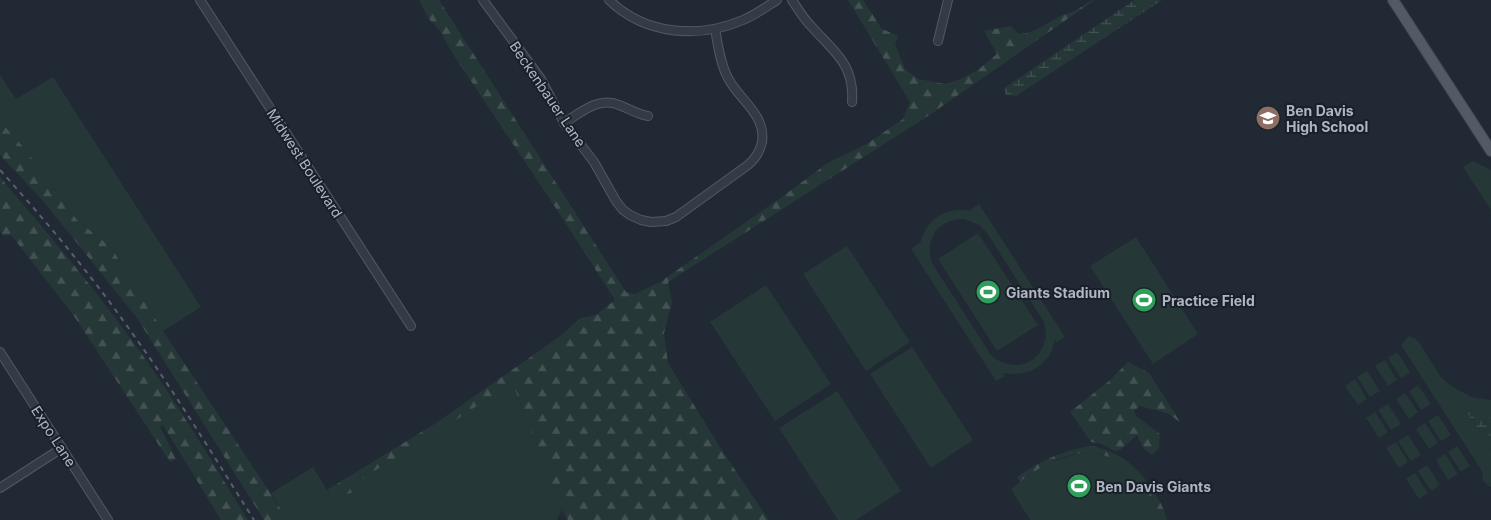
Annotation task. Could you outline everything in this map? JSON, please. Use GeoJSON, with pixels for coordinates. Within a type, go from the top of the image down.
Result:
{"type":"FeatureCollection","features":[{"type":"Feature","properties":{"kind":"main road"},"geometry":{"type":"LineString","coordinates":[[1394,0],[1489,144]]}},
{"type":"Feature","properties":{"kind":"street","name":"Midwest Boulevard"},"geometry":{"type":"LineString","coordinates":[[200,0],[411,326]]}},
{"type":"Feature","properties":{"kind":"street","name":"Beckenbauer Lane"},"geometry":{"type":"LineString","coordinates":[[483,0],[541,79],[564,123],[594,162],[621,208],[634,218],[644,221],[668,220],[682,213],[748,165],[760,150],[762,136],[760,123],[755,113],[726,76],[715,28]]}},
{"type":"Feature","properties":{"kind":"street"},"geometry":{"type":"LineString","coordinates":[[609,0],[637,20],[675,31],[696,31],[715,28],[745,19],[777,0]]}},
{"type":"Feature","properties":{"kind":"street"},"geometry":{"type":"LineString","coordinates":[[792,0],[808,23],[844,62],[851,83],[852,102]]}},
{"type":"Feature","properties":{"kind":"street"},"geometry":{"type":"LineString","coordinates":[[938,41],[948,0]]}},
{"type":"Feature","properties":{"kind":"street"},"geometry":{"type":"LineString","coordinates":[[564,123],[601,102],[613,102],[634,113],[648,116]]}},
{"type":"Feature","properties":{"kind":"street","name":"Expo Lane"},"geometry":{"type":"LineString","coordinates":[[0,352],[108,520]]}},
{"type":"Feature","properties":{"kind":"street"},"geometry":{"type":"LineString","coordinates":[[0,488],[62,448]]}},
{"type":"Feature","properties":{"kind":"green space"},"geometry":{"type":"Polygon","coordinates":[[[419,0],[439,0],[626,292],[635,294],[660,282],[829,162],[865,145],[903,119],[910,102],[848,0],[863,0],[882,29],[898,36],[895,44],[905,69],[918,79],[945,84],[961,79],[979,69],[997,54],[984,31],[1011,26],[1019,34],[1031,32],[1095,0],[928,116],[668,282],[672,302],[664,333],[668,363],[723,452],[769,520],[568,520],[562,510],[512,382],[453,422],[352,485],[355,492],[332,498],[327,490],[436,423],[549,344],[580,318],[596,315],[615,300],[453,54],[440,31],[429,19],[419,0]]]}},
{"type":"Feature","properties":{"kind":"green space"},"geometry":{"type":"Polygon","coordinates":[[[1134,0],[1162,0],[1016,96],[1006,95],[1004,88],[1134,0]]]}},
{"type":"Feature","properties":{"kind":"green space"},"geometry":{"type":"Polygon","coordinates":[[[0,75],[16,99],[53,77],[201,307],[163,331],[111,247],[77,220],[25,149],[0,121],[0,75]]]}},
{"type":"Feature","properties":{"kind":"green space"},"geometry":{"type":"Polygon","coordinates":[[[0,121],[25,149],[77,220],[111,247],[163,331],[288,520],[264,520],[137,318],[44,202],[0,155],[0,121]]]}},
{"type":"Feature","properties":{"kind":"green space"},"geometry":{"type":"Polygon","coordinates":[[[1473,161],[1491,170],[1491,210],[1463,167],[1473,161]]]}},
{"type":"Feature","properties":{"kind":"green space"},"geometry":{"type":"Polygon","coordinates":[[[0,177],[85,279],[133,342],[178,408],[248,520],[221,520],[163,425],[160,427],[176,459],[170,462],[74,316],[11,235],[3,236],[0,231],[0,177]]]}},
{"type":"Feature","properties":{"kind":"green space"},"geometry":{"type":"Polygon","coordinates":[[[979,204],[1065,337],[1057,342],[1055,340],[1048,356],[1037,368],[1021,373],[1003,373],[1005,376],[996,381],[911,249],[920,244],[927,228],[939,216],[954,210],[972,211],[971,209],[979,204]],[[964,219],[947,222],[941,226],[932,238],[930,246],[932,263],[991,355],[1001,362],[1012,365],[1022,364],[1039,354],[1044,345],[1046,334],[1044,322],[987,233],[979,225],[964,219]]]}},
{"type":"Feature","properties":{"kind":"green space","name":"Giants Stadium"},"geometry":{"type":"Polygon","coordinates":[[[978,233],[1038,325],[997,351],[938,259],[978,233]]]}},
{"type":"Feature","properties":{"kind":"green space","name":"Practice Field"},"geometry":{"type":"Polygon","coordinates":[[[1136,237],[1198,334],[1153,364],[1090,266],[1136,237]]]}},
{"type":"Feature","properties":{"kind":"green space"},"geometry":{"type":"Polygon","coordinates":[[[847,246],[910,342],[866,371],[803,274],[847,246]]]}},
{"type":"Feature","properties":{"kind":"green space"},"geometry":{"type":"Polygon","coordinates":[[[766,285],[831,384],[775,421],[710,322],[766,285]]]}},
{"type":"Feature","properties":{"kind":"green space"},"geometry":{"type":"Polygon","coordinates":[[[1409,336],[1419,342],[1440,376],[1448,384],[1471,397],[1491,400],[1491,418],[1464,408],[1491,449],[1491,487],[1482,480],[1483,474],[1480,468],[1401,345],[1409,336]]]}},
{"type":"Feature","properties":{"kind":"green space"},"geometry":{"type":"Polygon","coordinates":[[[912,347],[973,440],[931,468],[870,374],[912,347]]]}},
{"type":"Feature","properties":{"kind":"green space"},"geometry":{"type":"Polygon","coordinates":[[[1397,352],[1410,372],[1401,378],[1388,358],[1397,352]]]}},
{"type":"Feature","properties":{"kind":"green space"},"geometry":{"type":"Polygon","coordinates":[[[1385,360],[1397,380],[1388,386],[1375,366],[1385,360]]]}},
{"type":"Feature","properties":{"kind":"green space"},"geometry":{"type":"Polygon","coordinates":[[[1128,362],[1149,373],[1181,423],[1169,414],[1140,406],[1134,411],[1136,416],[1160,434],[1159,448],[1152,455],[1144,449],[1137,435],[1120,450],[1115,451],[1101,444],[1091,442],[1070,412],[1109,381],[1128,362]]]}},
{"type":"Feature","properties":{"kind":"green space"},"geometry":{"type":"Polygon","coordinates":[[[1367,371],[1380,391],[1370,397],[1357,377],[1367,371]]]}},
{"type":"Feature","properties":{"kind":"green space"},"geometry":{"type":"Polygon","coordinates":[[[1355,379],[1367,399],[1358,405],[1345,386],[1355,379]]]}},
{"type":"Feature","properties":{"kind":"green space"},"geometry":{"type":"Polygon","coordinates":[[[512,382],[562,510],[557,520],[288,520],[271,493],[313,467],[332,498],[355,492],[352,485],[512,382]]]}},
{"type":"Feature","properties":{"kind":"green space"},"geometry":{"type":"Polygon","coordinates":[[[1418,385],[1431,404],[1421,410],[1409,391],[1418,385]]]}},
{"type":"Feature","properties":{"kind":"green space"},"geometry":{"type":"Polygon","coordinates":[[[837,391],[901,491],[856,520],[838,520],[779,428],[837,391]]]}},
{"type":"Feature","properties":{"kind":"green space"},"geometry":{"type":"Polygon","coordinates":[[[1405,393],[1418,412],[1409,419],[1396,399],[1405,393]]]}},
{"type":"Feature","properties":{"kind":"green space"},"geometry":{"type":"Polygon","coordinates":[[[1388,404],[1401,424],[1391,430],[1378,410],[1388,404]]]}},
{"type":"Feature","properties":{"kind":"green space"},"geometry":{"type":"Polygon","coordinates":[[[1464,408],[1491,418],[1491,449],[1464,408]]]}},
{"type":"Feature","properties":{"kind":"green space"},"geometry":{"type":"Polygon","coordinates":[[[1375,412],[1388,432],[1379,438],[1366,418],[1375,412]]]}},
{"type":"Feature","properties":{"kind":"green space"},"geometry":{"type":"Polygon","coordinates":[[[1438,415],[1451,435],[1441,441],[1428,421],[1438,415]]]}},
{"type":"Feature","properties":{"kind":"green space"},"geometry":{"type":"Polygon","coordinates":[[[1425,423],[1438,443],[1429,449],[1416,429],[1425,423]]]}},
{"type":"Feature","properties":{"kind":"green space"},"geometry":{"type":"Polygon","coordinates":[[[1408,435],[1421,455],[1411,461],[1398,441],[1408,435]]]}},
{"type":"Feature","properties":{"kind":"green space"},"geometry":{"type":"Polygon","coordinates":[[[1396,442],[1408,462],[1399,468],[1386,448],[1396,442]]]}},
{"type":"Feature","properties":{"kind":"green space"},"geometry":{"type":"Polygon","coordinates":[[[1093,446],[1121,457],[1142,475],[1156,495],[1167,520],[1161,520],[1151,498],[1136,477],[1117,461],[1106,456],[1094,453],[1074,454],[1045,465],[1020,482],[1017,477],[1053,457],[1093,446]]]}},
{"type":"Feature","properties":{"kind":"green space"},"geometry":{"type":"Polygon","coordinates":[[[1457,446],[1470,466],[1461,472],[1448,452],[1457,446]]]}},
{"type":"Feature","properties":{"kind":"green space","name":"Ben Davis Giants"},"geometry":{"type":"Polygon","coordinates":[[[1092,452],[1117,460],[1130,470],[1147,490],[1161,520],[1030,520],[1011,489],[1048,464],[1092,452]]]}},
{"type":"Feature","properties":{"kind":"green space"},"geometry":{"type":"Polygon","coordinates":[[[1445,454],[1458,474],[1448,480],[1436,460],[1445,454]]]}},
{"type":"Feature","properties":{"kind":"green space"},"geometry":{"type":"Polygon","coordinates":[[[1427,465],[1440,485],[1431,491],[1418,471],[1427,465]]]}},
{"type":"Feature","properties":{"kind":"green space"},"geometry":{"type":"Polygon","coordinates":[[[1415,473],[1428,493],[1419,499],[1406,479],[1415,473]]]}},
{"type":"Feature","properties":{"kind":"railway"},"geometry":{"type":"LineString","coordinates":[[0,170],[97,285],[177,398],[254,520]]}},
{"type":"Feature","properties":{"kind":"place","name":"Ben Davis High School"},"geometry":{"type":"Point","coordinates":[1268,118]}},
{"type":"Feature","properties":{"kind":"place","name":"Giants Stadium"},"geometry":{"type":"Point","coordinates":[988,292]}},
{"type":"Feature","properties":{"kind":"place","name":"Practice Field"},"geometry":{"type":"Point","coordinates":[1144,300]}},
{"type":"Feature","properties":{"kind":"place","name":"Ben Davis Giants"},"geometry":{"type":"Point","coordinates":[1079,486]}}]}
